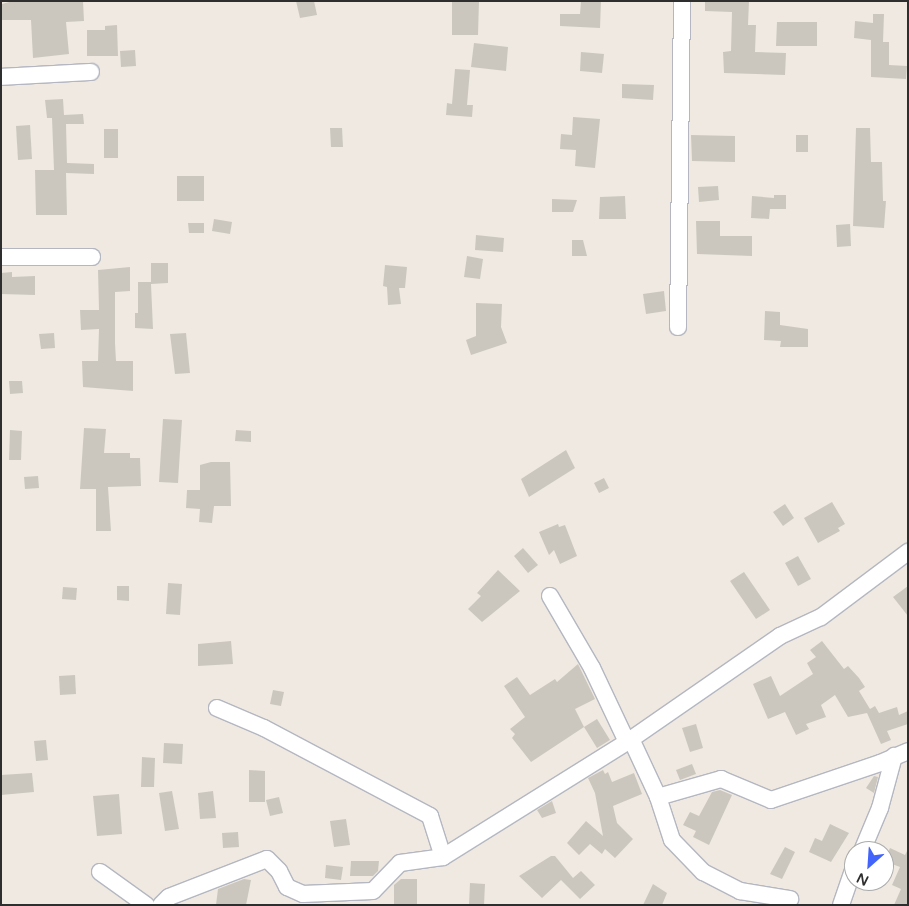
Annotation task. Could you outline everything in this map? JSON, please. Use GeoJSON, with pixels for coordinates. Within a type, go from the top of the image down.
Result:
{"type":"FeatureCollection","features":[{"type":"Feature","properties":{"kind":"street"},"geometry":{"type":"LineString","coordinates":[[678,327],[682,1]]}},
{"type":"Feature","properties":{"kind":"street"},"geometry":{"type":"LineString","coordinates":[[1,77],[91,72]]}},
{"type":"Feature","properties":{"kind":"street"},"geometry":{"type":"LineString","coordinates":[[1,257],[92,257]]}},
{"type":"Feature","properties":{"kind":"street"},"geometry":{"type":"LineString","coordinates":[[161,905],[169,897],[267,859],[279,871],[287,888],[303,894],[373,891],[400,863],[443,857],[629,740],[780,636],[821,617],[908,552]]}},
{"type":"Feature","properties":{"kind":"street"},"geometry":{"type":"LineString","coordinates":[[550,596],[592,668],[658,797],[672,840],[703,872],[740,891],[790,899]]}},
{"type":"Feature","properties":{"kind":"street"},"geometry":{"type":"LineString","coordinates":[[217,708],[264,728],[430,816],[443,857]]}},
{"type":"Feature","properties":{"kind":"street"},"geometry":{"type":"LineString","coordinates":[[658,797],[721,779],[771,800],[880,763],[901,753]]}},
{"type":"Feature","properties":{"kind":"street"},"geometry":{"type":"LineString","coordinates":[[866,841],[901,753]]}},
{"type":"Feature","properties":{"kind":"street"},"geometry":{"type":"LineString","coordinates":[[100,872],[146,905]]}},
{"type":"Feature","properties":{"kind":"street"},"geometry":{"type":"LineString","coordinates":[[841,905],[846,891]]}},
{"type":"Feature","properties":{"kind":"building"},"geometry":{"type":"Polygon","coordinates":[[[13,1],[83,1],[84,21],[66,22],[69,54],[33,58],[31,20],[2,20],[2,4],[13,1]]]}},
{"type":"Feature","properties":{"kind":"building"},"geometry":{"type":"Polygon","coordinates":[[[296,1],[314,1],[317,15],[300,18],[296,1]]]}},
{"type":"Feature","properties":{"kind":"building"},"geometry":{"type":"Polygon","coordinates":[[[452,1],[479,1],[478,35],[452,35],[452,1]]]}},
{"type":"Feature","properties":{"kind":"building"},"geometry":{"type":"Polygon","coordinates":[[[581,1],[601,1],[600,28],[560,26],[560,14],[580,14],[581,1]]]}},
{"type":"Feature","properties":{"kind":"building"},"geometry":{"type":"Polygon","coordinates":[[[705,1],[749,1],[748,25],[756,25],[755,52],[786,53],[785,75],[724,73],[723,52],[731,51],[732,12],[705,11],[705,1]]]}},
{"type":"Feature","properties":{"kind":"building"},"geometry":{"type":"Polygon","coordinates":[[[873,14],[884,14],[883,42],[889,42],[889,65],[907,66],[906,79],[871,77],[871,40],[854,38],[855,21],[873,23],[873,14]]]}},
{"type":"Feature","properties":{"kind":"building"},"geometry":{"type":"Polygon","coordinates":[[[777,22],[817,22],[817,46],[776,46],[777,22]]]}},
{"type":"Feature","properties":{"kind":"building"},"geometry":{"type":"Polygon","coordinates":[[[117,25],[118,56],[87,56],[87,30],[105,30],[105,26],[117,25]]]}},
{"type":"Feature","properties":{"kind":"building"},"geometry":{"type":"Polygon","coordinates":[[[474,43],[508,47],[506,71],[471,67],[474,43]]]}},
{"type":"Feature","properties":{"kind":"building"},"geometry":{"type":"Polygon","coordinates":[[[135,50],[136,66],[121,67],[120,51],[135,50]]]}},
{"type":"Feature","properties":{"kind":"building"},"geometry":{"type":"Polygon","coordinates":[[[581,52],[604,54],[602,73],[580,71],[581,52]]]}},
{"type":"Feature","properties":{"kind":"building"},"geometry":{"type":"Polygon","coordinates":[[[455,69],[470,70],[467,105],[473,105],[472,117],[446,115],[447,103],[452,104],[455,69]]]}},
{"type":"Feature","properties":{"kind":"building"},"geometry":{"type":"Polygon","coordinates":[[[622,84],[654,85],[653,100],[622,98],[622,84]]]}},
{"type":"Feature","properties":{"kind":"building"},"geometry":{"type":"Polygon","coordinates":[[[63,99],[64,115],[83,114],[84,124],[66,124],[67,163],[94,164],[94,174],[66,173],[67,215],[36,215],[35,170],[54,170],[52,118],[47,118],[45,100],[63,99]]]}},
{"type":"Feature","properties":{"kind":"building"},"geometry":{"type":"Polygon","coordinates":[[[573,117],[600,119],[595,168],[575,166],[576,150],[560,149],[561,134],[572,135],[573,117]]]}},
{"type":"Feature","properties":{"kind":"building"},"geometry":{"type":"Polygon","coordinates":[[[30,125],[32,159],[18,160],[16,126],[30,125]]]}},
{"type":"Feature","properties":{"kind":"building"},"geometry":{"type":"Polygon","coordinates":[[[330,128],[342,128],[343,147],[331,147],[330,128]]]}},
{"type":"Feature","properties":{"kind":"building"},"geometry":{"type":"Polygon","coordinates":[[[856,128],[870,128],[871,162],[882,162],[883,201],[886,201],[884,228],[853,226],[856,128]]]}},
{"type":"Feature","properties":{"kind":"building"},"geometry":{"type":"Polygon","coordinates":[[[104,129],[118,129],[118,158],[104,158],[104,129]]]}},
{"type":"Feature","properties":{"kind":"building"},"geometry":{"type":"Polygon","coordinates":[[[691,135],[735,136],[735,162],[692,161],[691,135]]]}},
{"type":"Feature","properties":{"kind":"building"},"geometry":{"type":"Polygon","coordinates":[[[796,135],[808,135],[808,152],[796,152],[796,135]]]}},
{"type":"Feature","properties":{"kind":"building"},"geometry":{"type":"Polygon","coordinates":[[[177,176],[204,176],[204,201],[177,201],[177,176]]]}},
{"type":"Feature","properties":{"kind":"building"},"geometry":{"type":"Polygon","coordinates":[[[718,186],[719,200],[699,202],[698,187],[718,186]]]}},
{"type":"Feature","properties":{"kind":"building"},"geometry":{"type":"Polygon","coordinates":[[[774,195],[786,195],[786,209],[770,209],[769,219],[751,218],[752,196],[774,198],[774,195]]]}},
{"type":"Feature","properties":{"kind":"building"},"geometry":{"type":"Polygon","coordinates":[[[625,196],[626,219],[599,219],[600,197],[625,196]]]}},
{"type":"Feature","properties":{"kind":"building"},"geometry":{"type":"Polygon","coordinates":[[[552,199],[577,200],[573,212],[552,212],[552,199]]]}},
{"type":"Feature","properties":{"kind":"building"},"geometry":{"type":"Polygon","coordinates":[[[214,219],[232,222],[230,234],[212,231],[214,219]]]}},
{"type":"Feature","properties":{"kind":"building"},"geometry":{"type":"Polygon","coordinates":[[[696,221],[720,221],[720,236],[752,236],[752,256],[697,254],[696,221]]]}},
{"type":"Feature","properties":{"kind":"building"},"geometry":{"type":"Polygon","coordinates":[[[188,223],[204,223],[204,233],[189,233],[188,223]]]}},
{"type":"Feature","properties":{"kind":"building"},"geometry":{"type":"Polygon","coordinates":[[[850,224],[851,246],[837,247],[836,225],[850,224]]]}},
{"type":"Feature","properties":{"kind":"building"},"geometry":{"type":"Polygon","coordinates":[[[476,235],[504,238],[503,252],[475,250],[476,235]]]}},
{"type":"Feature","properties":{"kind":"building"},"geometry":{"type":"Polygon","coordinates":[[[572,240],[583,240],[587,256],[572,256],[572,240]]]}},
{"type":"Feature","properties":{"kind":"building"},"geometry":{"type":"Polygon","coordinates":[[[467,256],[483,259],[480,279],[464,277],[467,256]]]}},
{"type":"Feature","properties":{"kind":"building"},"geometry":{"type":"Polygon","coordinates":[[[151,263],[168,263],[168,283],[151,284],[153,329],[135,328],[135,313],[138,313],[138,282],[151,282],[151,263]]]}},
{"type":"Feature","properties":{"kind":"building"},"geometry":{"type":"Polygon","coordinates":[[[385,265],[407,267],[405,288],[399,288],[401,304],[388,305],[387,287],[383,286],[385,265]]]}},
{"type":"Feature","properties":{"kind":"building"},"geometry":{"type":"Polygon","coordinates":[[[130,267],[130,291],[115,292],[115,343],[116,361],[133,361],[133,391],[83,387],[82,361],[98,361],[99,329],[81,330],[80,310],[99,310],[98,270],[130,267]]]}},
{"type":"Feature","properties":{"kind":"building"},"geometry":{"type":"Polygon","coordinates":[[[12,272],[12,277],[35,276],[35,295],[1,294],[1,273],[12,272]]]}},
{"type":"Feature","properties":{"kind":"building"},"geometry":{"type":"Polygon","coordinates":[[[664,291],[666,311],[646,314],[643,294],[664,291]]]}},
{"type":"Feature","properties":{"kind":"building"},"geometry":{"type":"Polygon","coordinates":[[[476,303],[502,304],[501,327],[507,343],[471,355],[466,340],[476,336],[476,303]]]}},
{"type":"Feature","properties":{"kind":"building"},"geometry":{"type":"Polygon","coordinates":[[[765,311],[780,312],[780,325],[808,329],[808,347],[780,347],[781,341],[764,340],[765,311]]]}},
{"type":"Feature","properties":{"kind":"building"},"geometry":{"type":"Polygon","coordinates":[[[54,333],[55,348],[41,349],[39,334],[54,333]]]}},
{"type":"Feature","properties":{"kind":"building"},"geometry":{"type":"Polygon","coordinates":[[[186,333],[190,373],[175,374],[170,334],[186,333]]]}},
{"type":"Feature","properties":{"kind":"building"},"geometry":{"type":"Polygon","coordinates":[[[9,381],[22,381],[23,393],[10,394],[9,381]]]}},
{"type":"Feature","properties":{"kind":"building"},"geometry":{"type":"Polygon","coordinates":[[[163,419],[182,420],[178,483],[159,482],[163,419]]]}},
{"type":"Feature","properties":{"kind":"building"},"geometry":{"type":"Polygon","coordinates":[[[84,428],[106,429],[104,453],[130,453],[130,458],[140,458],[141,486],[108,487],[111,531],[96,531],[96,489],[80,489],[84,428]]]}},
{"type":"Feature","properties":{"kind":"building"},"geometry":{"type":"Polygon","coordinates":[[[10,430],[22,431],[21,460],[9,460],[10,430]]]}},
{"type":"Feature","properties":{"kind":"building"},"geometry":{"type":"Polygon","coordinates":[[[236,430],[251,431],[251,442],[235,441],[236,430]]]}},
{"type":"Feature","properties":{"kind":"building"},"geometry":{"type":"Polygon","coordinates":[[[566,450],[575,468],[529,497],[521,479],[566,450]]]}},
{"type":"Feature","properties":{"kind":"building"},"geometry":{"type":"Polygon","coordinates":[[[211,462],[230,462],[231,506],[214,506],[212,523],[199,522],[200,509],[186,508],[187,490],[200,490],[200,465],[211,462]]]}},
{"type":"Feature","properties":{"kind":"building"},"geometry":{"type":"Polygon","coordinates":[[[38,476],[39,488],[25,489],[24,477],[38,476]]]}},
{"type":"Feature","properties":{"kind":"building"},"geometry":{"type":"Polygon","coordinates":[[[604,478],[609,488],[599,493],[594,483],[604,478]]]}},
{"type":"Feature","properties":{"kind":"building"},"geometry":{"type":"Polygon","coordinates":[[[832,502],[845,524],[838,528],[840,531],[818,543],[804,518],[832,502]]]}},
{"type":"Feature","properties":{"kind":"building"},"geometry":{"type":"Polygon","coordinates":[[[785,504],[794,518],[783,526],[773,512],[785,504]]]}},
{"type":"Feature","properties":{"kind":"building"},"geometry":{"type":"Polygon","coordinates":[[[558,524],[559,527],[565,525],[577,556],[560,564],[554,550],[549,555],[539,532],[558,524]]]}},
{"type":"Feature","properties":{"kind":"building"},"geometry":{"type":"Polygon","coordinates":[[[523,548],[538,565],[528,573],[514,556],[523,548]]]}},
{"type":"Feature","properties":{"kind":"building"},"geometry":{"type":"Polygon","coordinates":[[[798,556],[811,579],[798,586],[785,563],[798,556]]]}},
{"type":"Feature","properties":{"kind":"building"},"geometry":{"type":"Polygon","coordinates":[[[498,570],[520,591],[482,622],[468,609],[481,596],[477,593],[498,570]]]}},
{"type":"Feature","properties":{"kind":"building"},"geometry":{"type":"Polygon","coordinates":[[[744,572],[770,610],[756,619],[730,581],[744,572]]]}},
{"type":"Feature","properties":{"kind":"building"},"geometry":{"type":"Polygon","coordinates":[[[168,583],[182,584],[180,615],[166,614],[168,583]]]}},
{"type":"Feature","properties":{"kind":"building"},"geometry":{"type":"Polygon","coordinates":[[[117,586],[129,586],[129,601],[117,600],[117,586]]]}},
{"type":"Feature","properties":{"kind":"building"},"geometry":{"type":"Polygon","coordinates":[[[908,586],[908,616],[893,597],[908,586]]]}},
{"type":"Feature","properties":{"kind":"building"},"geometry":{"type":"Polygon","coordinates":[[[63,587],[77,588],[76,600],[62,599],[63,587]]]}},
{"type":"Feature","properties":{"kind":"building"},"geometry":{"type":"Polygon","coordinates":[[[231,641],[233,664],[198,666],[198,644],[231,641]]]}},
{"type":"Feature","properties":{"kind":"building"},"geometry":{"type":"Polygon","coordinates":[[[822,641],[844,669],[848,666],[859,678],[865,687],[859,691],[870,709],[875,706],[879,713],[897,707],[899,715],[908,711],[908,724],[887,731],[891,740],[881,744],[867,713],[848,717],[835,695],[821,705],[826,717],[806,724],[809,729],[796,735],[785,712],[768,719],[753,684],[771,676],[780,696],[813,674],[807,663],[816,657],[810,650],[822,641]]]}},
{"type":"Feature","properties":{"kind":"building"},"geometry":{"type":"Polygon","coordinates":[[[578,664],[595,699],[575,709],[584,727],[531,762],[512,738],[515,734],[510,729],[525,717],[504,686],[517,677],[530,695],[555,679],[557,682],[578,664]]]}},
{"type":"Feature","properties":{"kind":"building"},"geometry":{"type":"Polygon","coordinates":[[[75,675],[76,694],[60,695],[59,676],[75,675]]]}},
{"type":"Feature","properties":{"kind":"building"},"geometry":{"type":"Polygon","coordinates":[[[273,690],[284,692],[281,706],[270,704],[273,690]]]}},
{"type":"Feature","properties":{"kind":"building"},"geometry":{"type":"Polygon","coordinates":[[[597,719],[610,740],[597,748],[584,727],[597,719]]]}},
{"type":"Feature","properties":{"kind":"building"},"geometry":{"type":"Polygon","coordinates":[[[696,724],[703,748],[690,752],[682,728],[696,724]]]}},
{"type":"Feature","properties":{"kind":"building"},"geometry":{"type":"Polygon","coordinates":[[[46,740],[48,760],[36,761],[34,741],[46,740]]]}},
{"type":"Feature","properties":{"kind":"building"},"geometry":{"type":"Polygon","coordinates":[[[164,743],[183,744],[182,764],[163,763],[164,743]]]}},
{"type":"Feature","properties":{"kind":"building"},"geometry":{"type":"Polygon","coordinates":[[[142,757],[155,758],[154,787],[141,787],[142,757]]]}},
{"type":"Feature","properties":{"kind":"building"},"geometry":{"type":"Polygon","coordinates":[[[692,764],[696,774],[680,780],[676,770],[692,764]]]}},
{"type":"Feature","properties":{"kind":"building"},"geometry":{"type":"Polygon","coordinates":[[[249,770],[265,771],[265,802],[249,802],[249,770]]]}},
{"type":"Feature","properties":{"kind":"building"},"geometry":{"type":"Polygon","coordinates":[[[603,770],[605,774],[608,772],[612,782],[634,773],[642,794],[613,806],[617,823],[633,839],[615,858],[605,849],[602,854],[590,844],[579,855],[567,843],[586,821],[603,836],[595,793],[588,778],[603,770]]]}},
{"type":"Feature","properties":{"kind":"building"},"geometry":{"type":"Polygon","coordinates":[[[32,773],[34,792],[1,795],[1,775],[32,773]]]}},
{"type":"Feature","properties":{"kind":"building"},"geometry":{"type":"Polygon","coordinates":[[[874,776],[878,777],[874,793],[866,788],[874,776]]]}},
{"type":"Feature","properties":{"kind":"building"},"geometry":{"type":"Polygon","coordinates":[[[720,790],[732,795],[709,845],[693,837],[696,831],[683,825],[690,812],[699,816],[712,792],[720,790]]]}},
{"type":"Feature","properties":{"kind":"building"},"geometry":{"type":"Polygon","coordinates":[[[172,791],[179,829],[165,831],[159,793],[172,791]]]}},
{"type":"Feature","properties":{"kind":"building"},"geometry":{"type":"Polygon","coordinates":[[[213,791],[216,818],[200,819],[198,793],[213,791]]]}},
{"type":"Feature","properties":{"kind":"building"},"geometry":{"type":"Polygon","coordinates":[[[119,794],[122,834],[97,836],[93,796],[119,794]]]}},
{"type":"Feature","properties":{"kind":"building"},"geometry":{"type":"Polygon","coordinates":[[[279,797],[283,813],[270,816],[266,800],[279,797]]]}},
{"type":"Feature","properties":{"kind":"building"},"geometry":{"type":"Polygon","coordinates":[[[552,801],[556,813],[542,818],[537,810],[552,801]]]}},
{"type":"Feature","properties":{"kind":"building"},"geometry":{"type":"Polygon","coordinates":[[[346,819],[350,845],[334,847],[330,821],[346,819]]]}},
{"type":"Feature","properties":{"kind":"building"},"geometry":{"type":"Polygon","coordinates":[[[830,824],[849,833],[831,862],[809,852],[815,838],[822,841],[830,824]]]}},
{"type":"Feature","properties":{"kind":"building"},"geometry":{"type":"Polygon","coordinates":[[[238,832],[239,847],[223,848],[222,833],[238,832]]]}},
{"type":"Feature","properties":{"kind":"building"},"geometry":{"type":"Polygon","coordinates":[[[785,847],[795,852],[782,879],[770,874],[785,847]]]}},
{"type":"Feature","properties":{"kind":"building"},"geometry":{"type":"Polygon","coordinates":[[[908,849],[908,905],[894,905],[901,889],[894,886],[894,880],[900,867],[894,865],[894,850],[905,855],[908,849]]]}},
{"type":"Feature","properties":{"kind":"building"},"geometry":{"type":"Polygon","coordinates":[[[551,856],[555,856],[573,878],[581,871],[595,885],[580,899],[561,880],[542,898],[519,876],[551,856]]]}},
{"type":"Feature","properties":{"kind":"building"},"geometry":{"type":"Polygon","coordinates":[[[351,861],[379,861],[378,871],[373,876],[350,876],[351,861]]]}},
{"type":"Feature","properties":{"kind":"building"},"geometry":{"type":"Polygon","coordinates":[[[326,865],[343,867],[341,880],[325,878],[326,865]]]}},
{"type":"Feature","properties":{"kind":"building"},"geometry":{"type":"Polygon","coordinates":[[[244,879],[251,880],[246,905],[216,905],[218,889],[244,879]]]}},
{"type":"Feature","properties":{"kind":"building"},"geometry":{"type":"Polygon","coordinates":[[[401,879],[417,879],[417,905],[394,905],[394,885],[401,879]]]}},
{"type":"Feature","properties":{"kind":"building"},"geometry":{"type":"Polygon","coordinates":[[[470,883],[485,884],[484,905],[469,905],[470,883]]]}},
{"type":"Feature","properties":{"kind":"building"},"geometry":{"type":"Polygon","coordinates":[[[653,884],[667,893],[662,905],[643,905],[653,884]]]}}]}
